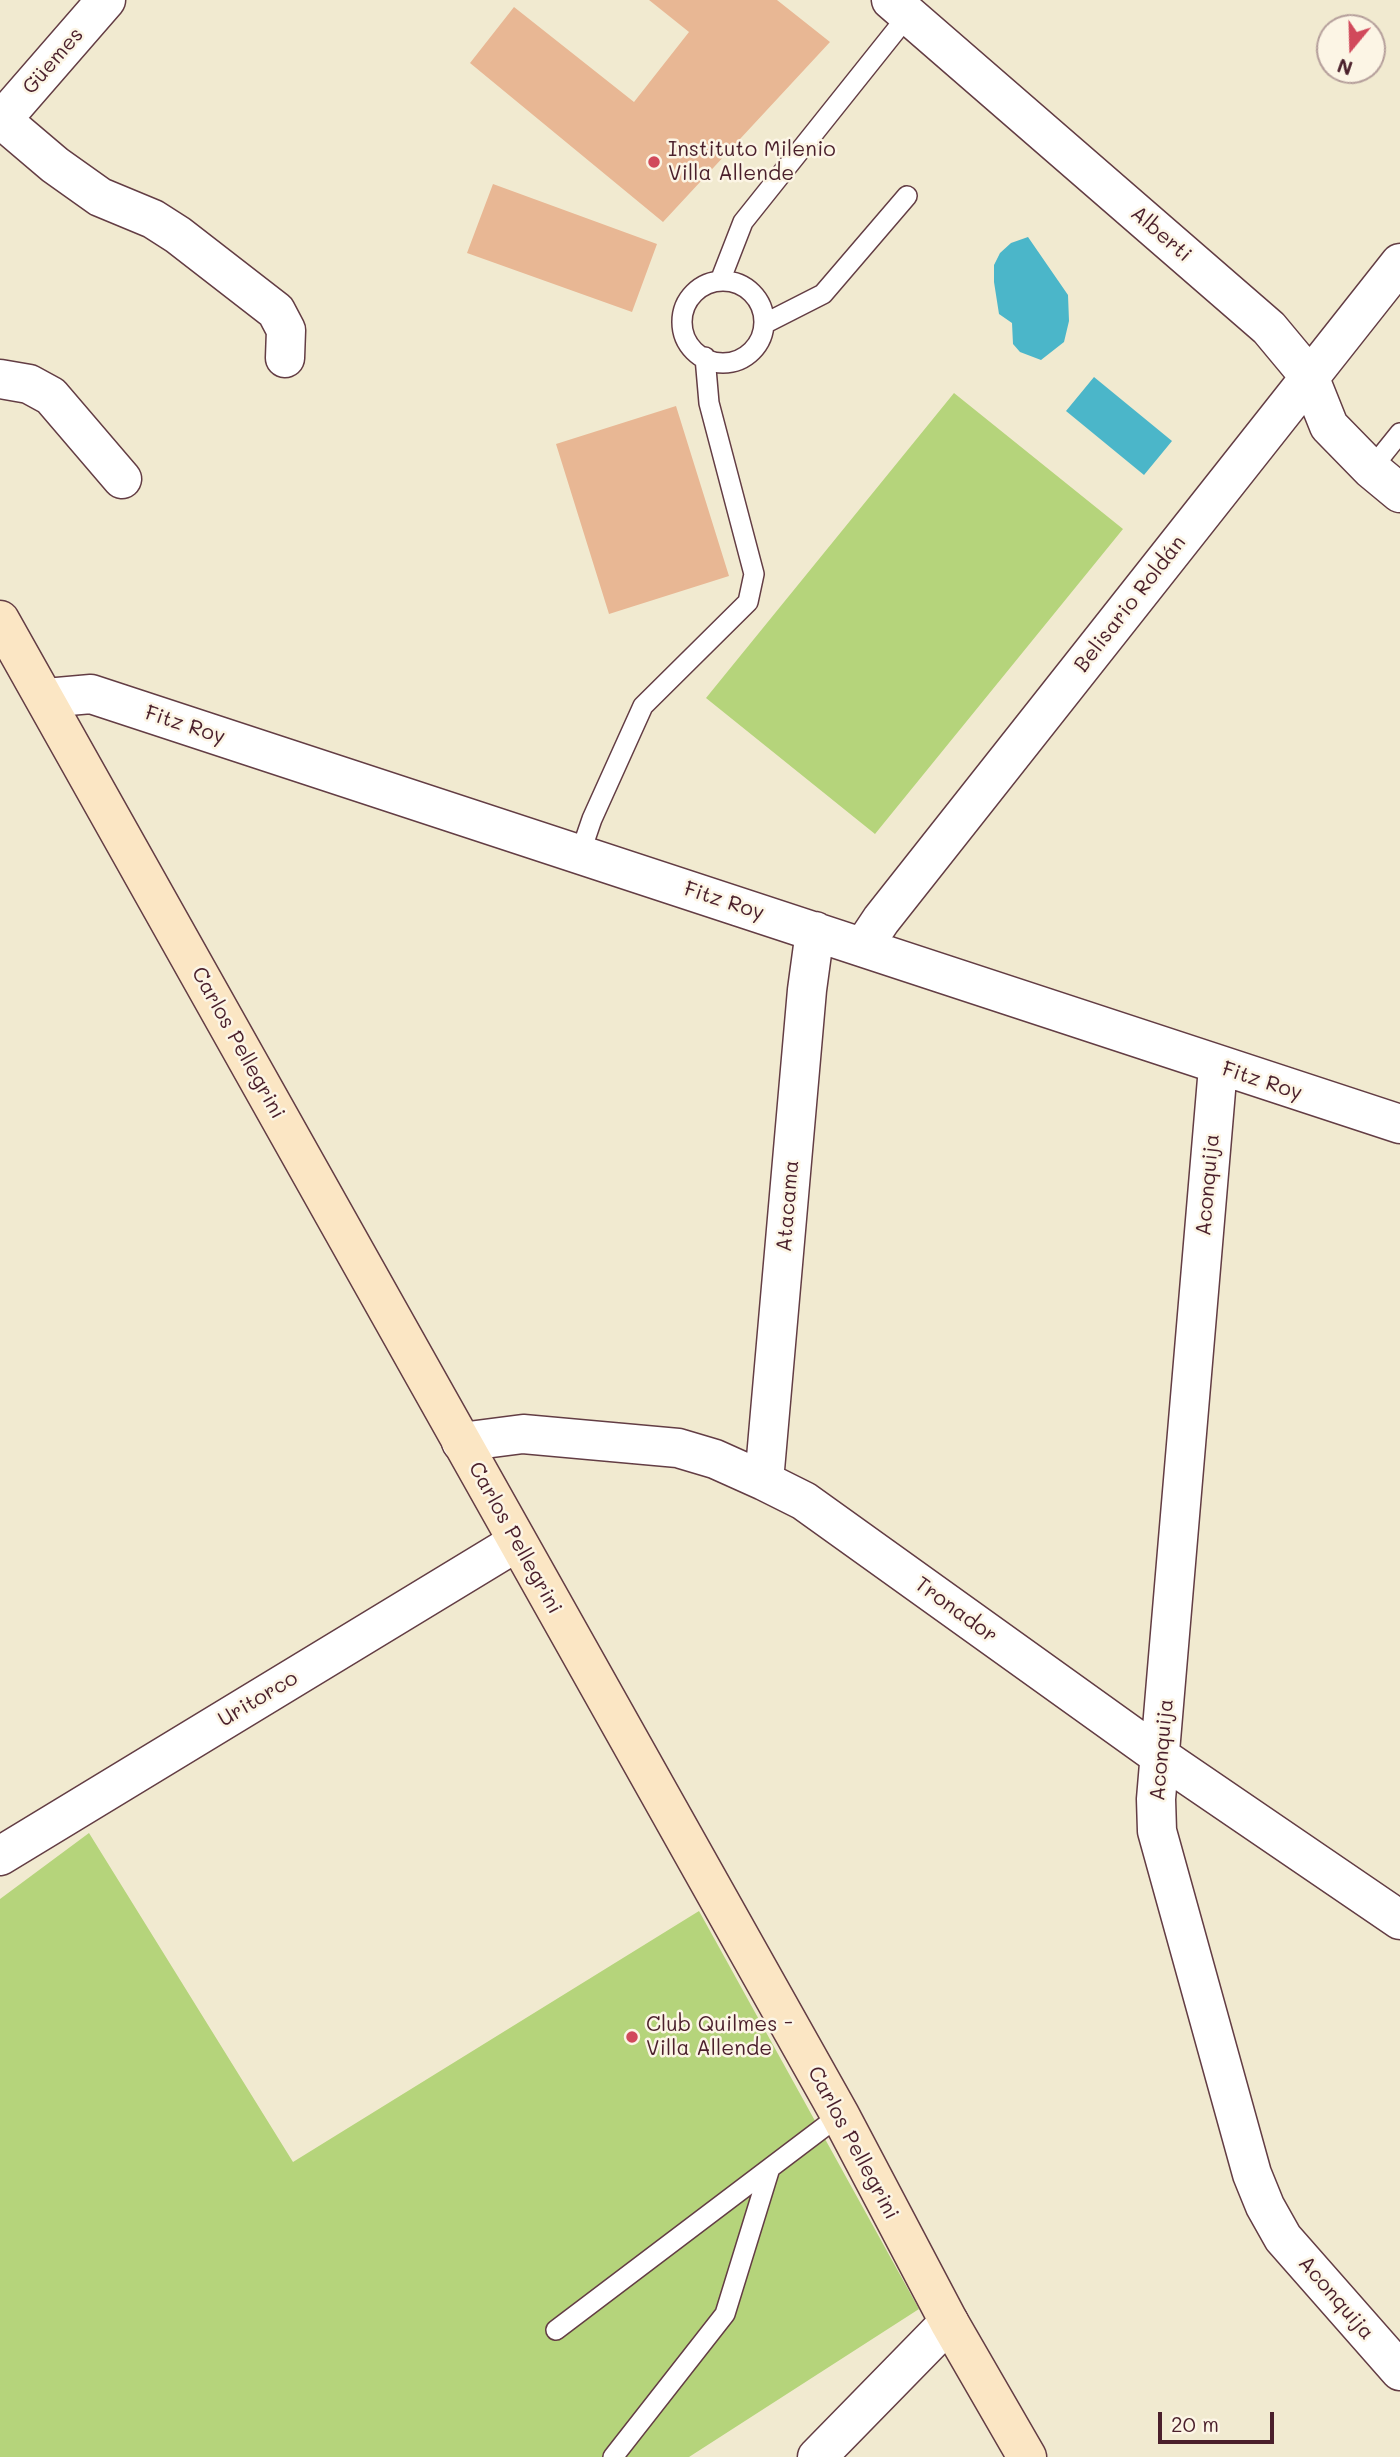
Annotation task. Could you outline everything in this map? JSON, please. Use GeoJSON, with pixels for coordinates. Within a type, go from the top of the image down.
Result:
{"type":"FeatureCollection","features":[{"type":"Feature","properties":{"kind":"main road","name":"Carlos Pellegrini"},"geometry":{"type":"LineString","coordinates":[[0,620],[840,2115],[949,2322],[1027,2457]]}},
{"type":"Feature","properties":{"kind":"street","name":"Güemes"},"geometry":{"type":"LineString","coordinates":[[1,121],[106,0]]}},
{"type":"Feature","properties":{"kind":"street","name":"Alberti"},"geometry":{"type":"LineString","coordinates":[[900,7],[1269,328],[1309,376],[1329,426],[1371,469],[1400,493]]}},
{"type":"Feature","properties":{"kind":"street"},"geometry":{"type":"LineString","coordinates":[[1,121],[100,197],[153,219],[178,235],[276,311],[286,330],[285,358]]}},
{"type":"Feature","properties":{"kind":"street","name":"Belisario Roldán"},"geometry":{"type":"LineString","coordinates":[[863,947],[1400,263]]}},
{"type":"Feature","properties":{"kind":"street"},"geometry":{"type":"LineString","coordinates":[[0,379],[29,384],[51,396],[122,479]]}},
{"type":"Feature","properties":{"kind":"street","name":"Fitz Roy"},"geometry":{"type":"LineString","coordinates":[[46,698],[91,694],[815,931],[1218,1067],[1400,1124]]}},
{"type":"Feature","properties":{"kind":"street","name":"Atacama"},"geometry":{"type":"LineString","coordinates":[[764,1481],[807,990],[815,931]]}},
{"type":"Feature","properties":{"kind":"street","name":"Aconquija"},"geometry":{"type":"LineString","coordinates":[[1218,1067],[1156,1798],[1157,1831],[1252,2174],[1265,2206],[1283,2238],[1400,2371]]}},
{"type":"Feature","properties":{"kind":"street","name":"Tronador"},"geometry":{"type":"LineString","coordinates":[[461,1441],[523,1434],[678,1448],[715,1459],[764,1481],[804,1502],[1161,1757],[1400,1920]]}},
{"type":"Feature","properties":{"kind":"street","name":"Uritorco"},"geometry":{"type":"LineString","coordinates":[[0,1856],[517,1542]]}},
{"type":"Feature","properties":{"kind":"street"},"geometry":{"type":"LineString","coordinates":[[817,2457],[949,2322]]}},
{"type":"Feature","properties":{"kind":"lane"},"geometry":{"type":"LineString","coordinates":[[720,281],[743,222],[900,7]]}},
{"type":"Feature","properties":{"kind":"lane"},"geometry":{"type":"LineString","coordinates":[[764,324],[823,294],[907,196]]}},
{"type":"Feature","properties":{"kind":"lane"},"geometry":{"type":"LineString","coordinates":[[720,281],[747,288],[763,310],[764,324],[761,337],[744,357],[730,362],[705,357],[687,339],[683,313],[696,291],[720,281]]}},
{"type":"Feature","properties":{"kind":"lane"},"geometry":{"type":"LineString","coordinates":[[580,854],[592,819],[643,706],[748,602],[754,574],[709,403],[705,357]]}},
{"type":"Feature","properties":{"kind":"lane"},"geometry":{"type":"LineString","coordinates":[[1371,469],[1400,433]]}},
{"type":"Feature","properties":{"kind":"lane"},"geometry":{"type":"LineString","coordinates":[[556,2330],[840,2115]]}},
{"type":"Feature","properties":{"kind":"lane"},"geometry":{"type":"LineString","coordinates":[[613,2457],[726,2314],[770,2168]]}},
{"type":"Feature","properties":{"kind":"green space"},"geometry":{"type":"Polygon","coordinates":[[[954,393],[1123,529],[875,834],[706,698],[954,393]]]}},
{"type":"Feature","properties":{"kind":"green space","name":"Club Quilmes - Villa Allende"},"geometry":{"type":"Polygon","coordinates":[[[89,1833],[293,2162],[699,1911],[919,2309],[689,2457],[0,2457],[0,1899],[89,1833]]]}},
{"type":"Feature","properties":{"kind":"water"},"geometry":{"type":"Polygon","coordinates":[[[1028,237],[1068,295],[1069,321],[1064,342],[1041,360],[1020,352],[1013,344],[1012,323],[999,314],[994,282],[994,265],[1000,253],[1011,243],[1028,237]]]}},
{"type":"Feature","properties":{"kind":"water"},"geometry":{"type":"Polygon","coordinates":[[[1094,377],[1172,441],[1144,475],[1066,411],[1094,377]]]}},
{"type":"Feature","properties":{"kind":"building","name":"Instituto Milenio Villa Allende"},"geometry":{"type":"Polygon","coordinates":[[[649,0],[777,0],[830,42],[663,222],[470,63],[514,7],[634,102],[689,32],[649,0]]]}},
{"type":"Feature","properties":{"kind":"building"},"geometry":{"type":"Polygon","coordinates":[[[493,184],[657,244],[632,312],[467,253],[493,184]]]}},
{"type":"Feature","properties":{"kind":"building"},"geometry":{"type":"Polygon","coordinates":[[[676,406],[729,576],[609,614],[556,444],[676,406]]]}},
{"type":"Feature","properties":{"kind":"place","name":"Instituto Milenio Villa Allende"},"geometry":{"type":"Point","coordinates":[654,162]}},
{"type":"Feature","properties":{"kind":"place","name":"Club Quilmes - Villa Allende"},"geometry":{"type":"Point","coordinates":[632,2037]}}]}
